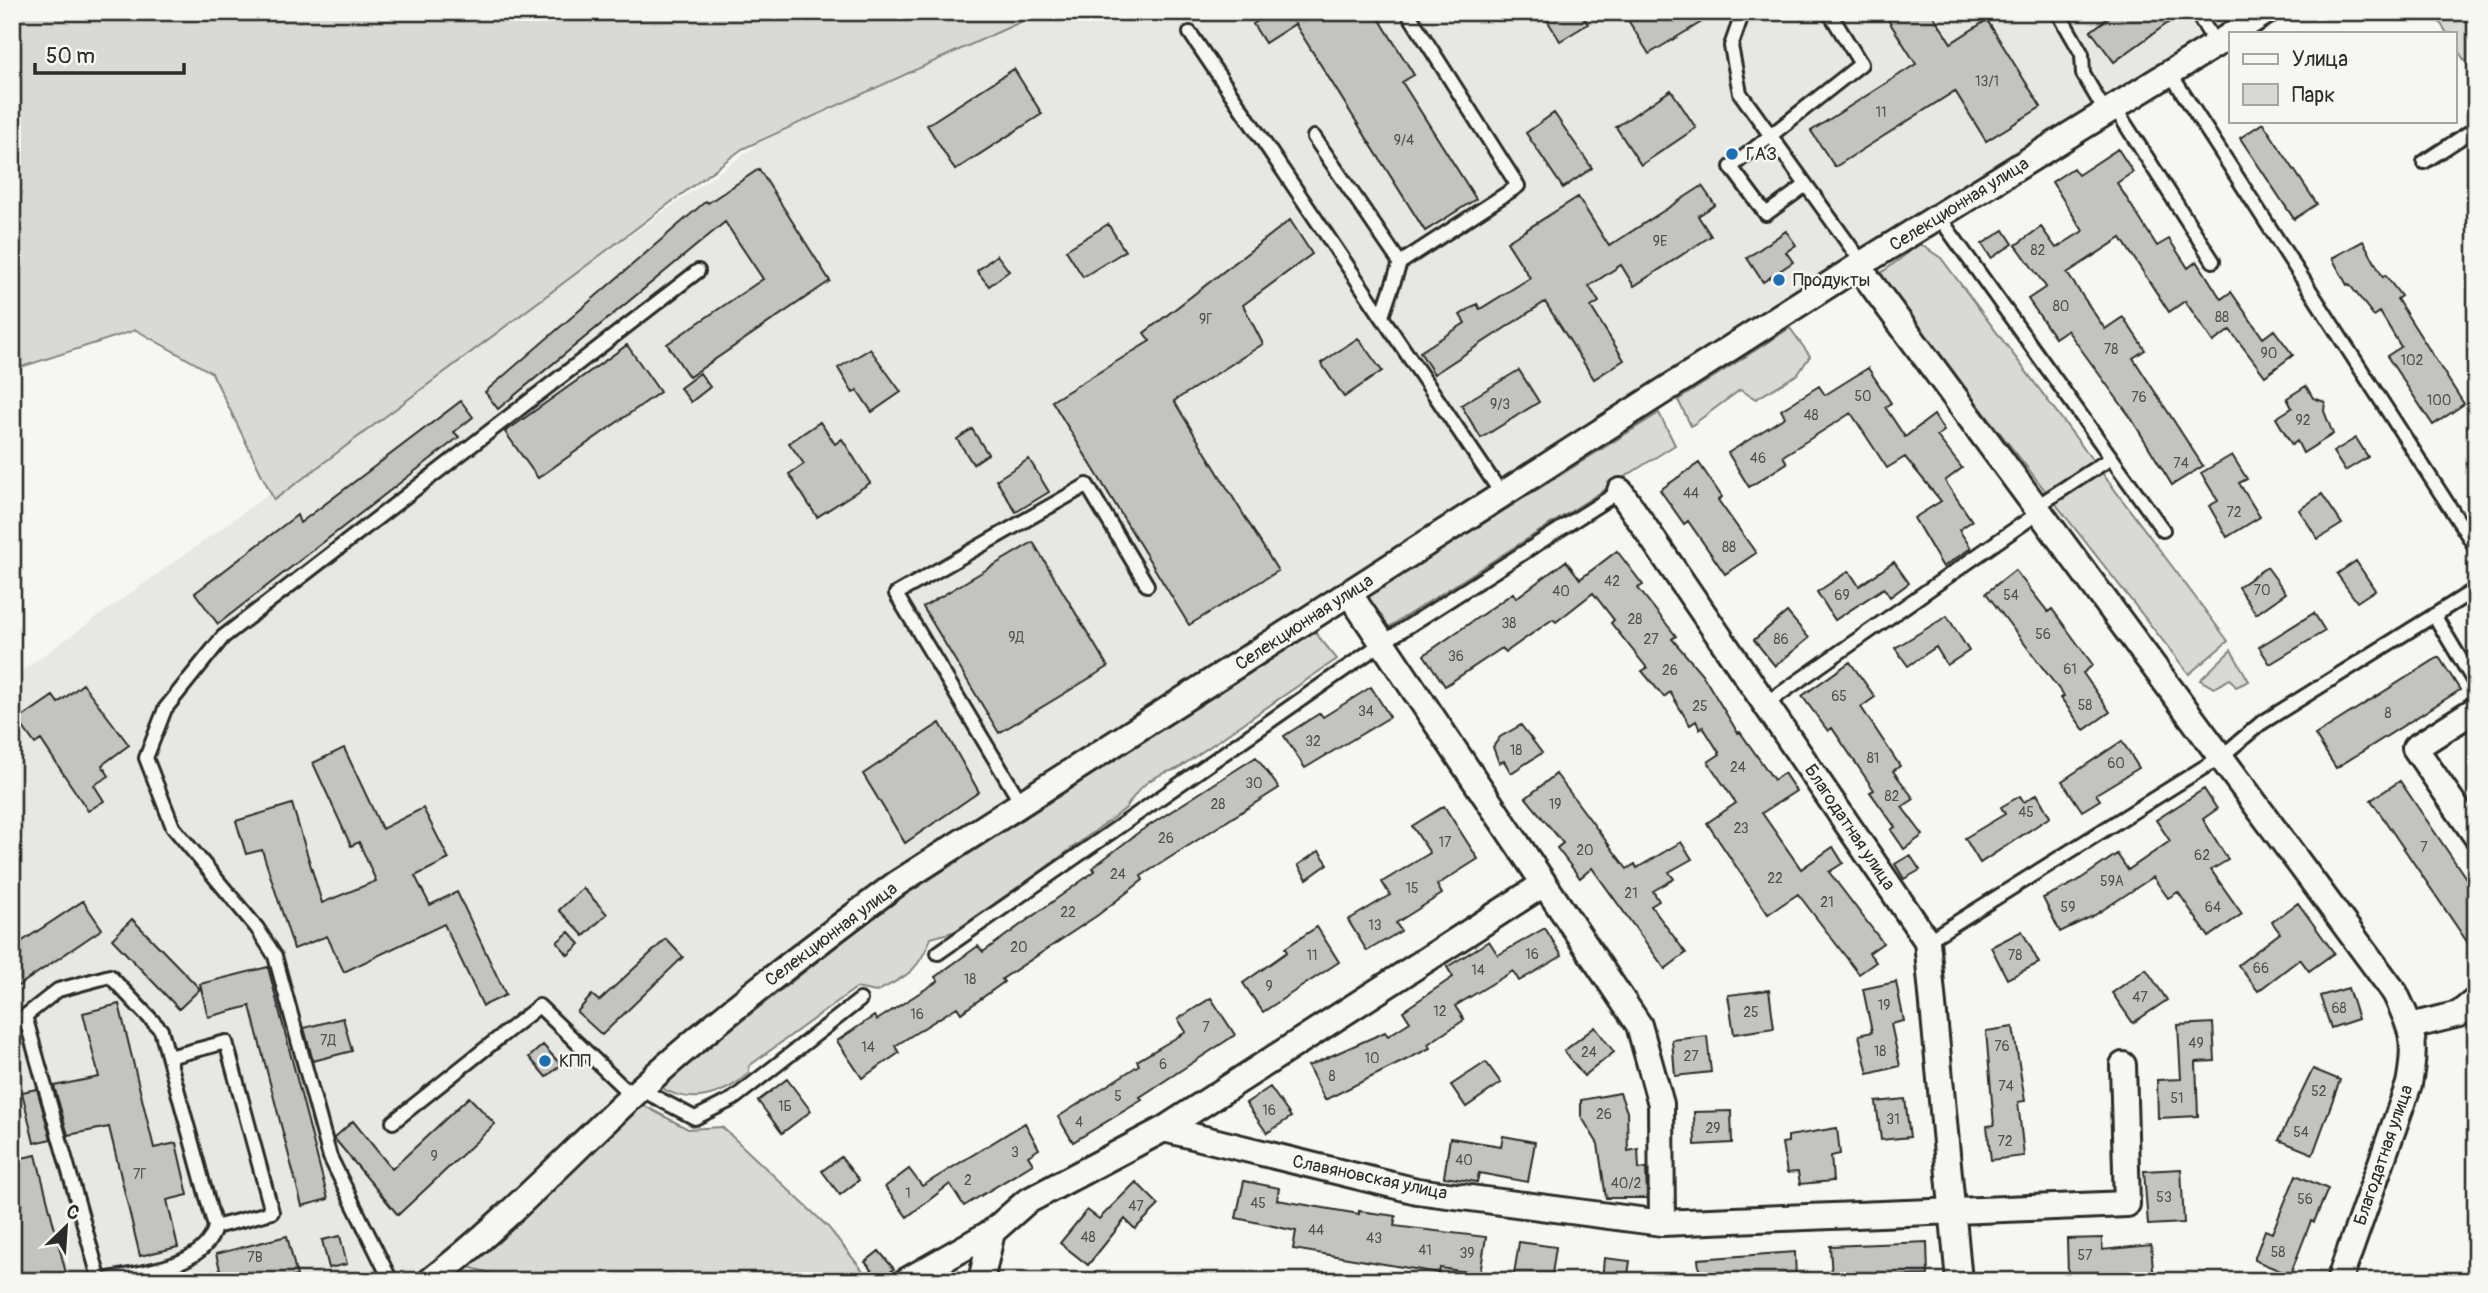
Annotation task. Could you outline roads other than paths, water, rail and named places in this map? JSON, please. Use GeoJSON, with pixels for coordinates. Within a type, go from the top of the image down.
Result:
{"type":"FeatureCollection","features":[{"type":"Feature","properties":{"kind":"street","name":"Селекционная улица"},"geometry":{"type":"LineString","coordinates":[[2235,32],[2266,12]]}},
{"type":"Feature","properties":{"kind":"street","name":"Селекционная улица"},"geometry":{"type":"LineString","coordinates":[[430,1281],[473,1248],[636,1093],[769,979],[896,884],[1861,265],[2227,37]]}},
{"type":"Feature","properties":{"kind":"street"},"geometry":{"type":"LineString","coordinates":[[1861,265],[2036,510],[2222,756],[2395,993],[2411,1026],[2459,1014],[2476,1000]]}},
{"type":"Feature","properties":{"kind":"street","name":"Благодатная улица"},"geometry":{"type":"LineString","coordinates":[[1620,491],[1927,941],[1958,1281]]}},
{"type":"Feature","properties":{"kind":"street"},"geometry":{"type":"LineString","coordinates":[[1349,593],[1542,885],[1639,1025],[1661,1104],[1662,1223]]}},
{"type":"Feature","properties":{"kind":"street"},"geometry":{"type":"LineString","coordinates":[[2476,709],[2415,748],[2476,836]]}},
{"type":"Feature","properties":{"kind":"street"},"geometry":{"type":"LineString","coordinates":[[906,1281],[992,1232],[1026,1202],[1164,1129],[1542,885]]}},
{"type":"Feature","properties":{"kind":"street","name":"Благодатная улица"},"geometry":{"type":"LineString","coordinates":[[2339,1281],[2409,1084],[2415,1051],[2411,1026]]}},
{"type":"Feature","properties":{"kind":"street"},"geometry":{"type":"LineString","coordinates":[[1950,1210],[2127,1204],[2123,1065]]}},
{"type":"Feature","properties":{"kind":"street","name":"Славяновская улица"},"geometry":{"type":"LineString","coordinates":[[1164,1129],[1417,1191],[1662,1223],[1950,1210]]}},
{"type":"Feature","properties":{"kind":"street"},"geometry":{"type":"LineString","coordinates":[[981,1281],[992,1232]]}},
{"type":"Feature","properties":{"kind":"lane"},"geometry":{"type":"LineString","coordinates":[[1743,12],[1731,46],[1740,93],[1861,265]]}},
{"type":"Feature","properties":{"kind":"lane"},"geometry":{"type":"LineString","coordinates":[[1806,185],[1766,214],[1731,167],[1861,64],[1829,12]]}},
{"type":"Feature","properties":{"kind":"lane"},"geometry":{"type":"LineString","coordinates":[[2058,12],[2082,54],[2083,74],[2111,110],[2213,261]]}},
{"type":"Feature","properties":{"kind":"lane"},"geometry":{"type":"LineString","coordinates":[[2196,12],[2227,37]]}},
{"type":"Feature","properties":{"kind":"lane"},"geometry":{"type":"LineString","coordinates":[[1382,316],[1400,263],[1518,186],[1410,16]]}},
{"type":"Feature","properties":{"kind":"lane"},"geometry":{"type":"LineString","coordinates":[[1190,33],[1503,496]]}},
{"type":"Feature","properties":{"kind":"lane"},"geometry":{"type":"LineString","coordinates":[[2171,73],[2476,548]]}},
{"type":"Feature","properties":{"kind":"lane"},"geometry":{"type":"LineString","coordinates":[[2424,162],[2476,128]]}},
{"type":"Feature","properties":{"kind":"lane"},"geometry":{"type":"LineString","coordinates":[[1314,137],[1400,263]]}},
{"type":"Feature","properties":{"kind":"lane"},"geometry":{"type":"LineString","coordinates":[[1939,217],[2163,530]]}},
{"type":"Feature","properties":{"kind":"lane"},"geometry":{"type":"LineString","coordinates":[[391,1281],[330,1157],[275,956],[257,928],[173,827],[146,758],[165,709],[223,637],[698,271]]}},
{"type":"Feature","properties":{"kind":"lane"},"geometry":{"type":"LineString","coordinates":[[1767,703],[2111,458]]}},
{"type":"Feature","properties":{"kind":"lane"},"geometry":{"type":"LineString","coordinates":[[1021,803],[896,594],[1087,485],[1147,585]]}},
{"type":"Feature","properties":{"kind":"lane"},"geometry":{"type":"LineString","coordinates":[[938,953],[1382,643],[1620,491]]}},
{"type":"Feature","properties":{"kind":"lane"},"geometry":{"type":"LineString","coordinates":[[1927,941],[2222,756],[2260,724],[2476,589]]}},
{"type":"Feature","properties":{"kind":"lane"},"geometry":{"type":"LineString","coordinates":[[2434,615],[2476,685]]}},
{"type":"Feature","properties":{"kind":"lane"},"geometry":{"type":"LineString","coordinates":[[110,976],[161,1030],[169,1057],[215,1227],[213,1237],[192,1259],[100,1281],[25,1016],[58,990],[110,976]]}},
{"type":"Feature","properties":{"kind":"lane"},"geometry":{"type":"LineString","coordinates":[[393,1122],[538,1006],[636,1093],[695,1118],[733,1099],[860,1000]]}},
{"type":"Feature","properties":{"kind":"lane"},"geometry":{"type":"LineString","coordinates":[[169,1057],[226,1042],[272,1212],[215,1227]]}},
{"type":"Feature","properties":{"kind":"place","name":"ГАЗ"},"geometry":{"type":"Point","coordinates":[1732,154]}},
{"type":"Feature","properties":{"kind":"place","name":"Продукты"},"geometry":{"type":"Point","coordinates":[1779,280]}},
{"type":"Feature","properties":{"kind":"place","name":"КПП"},"geometry":{"type":"Point","coordinates":[545,1061]}}]}
